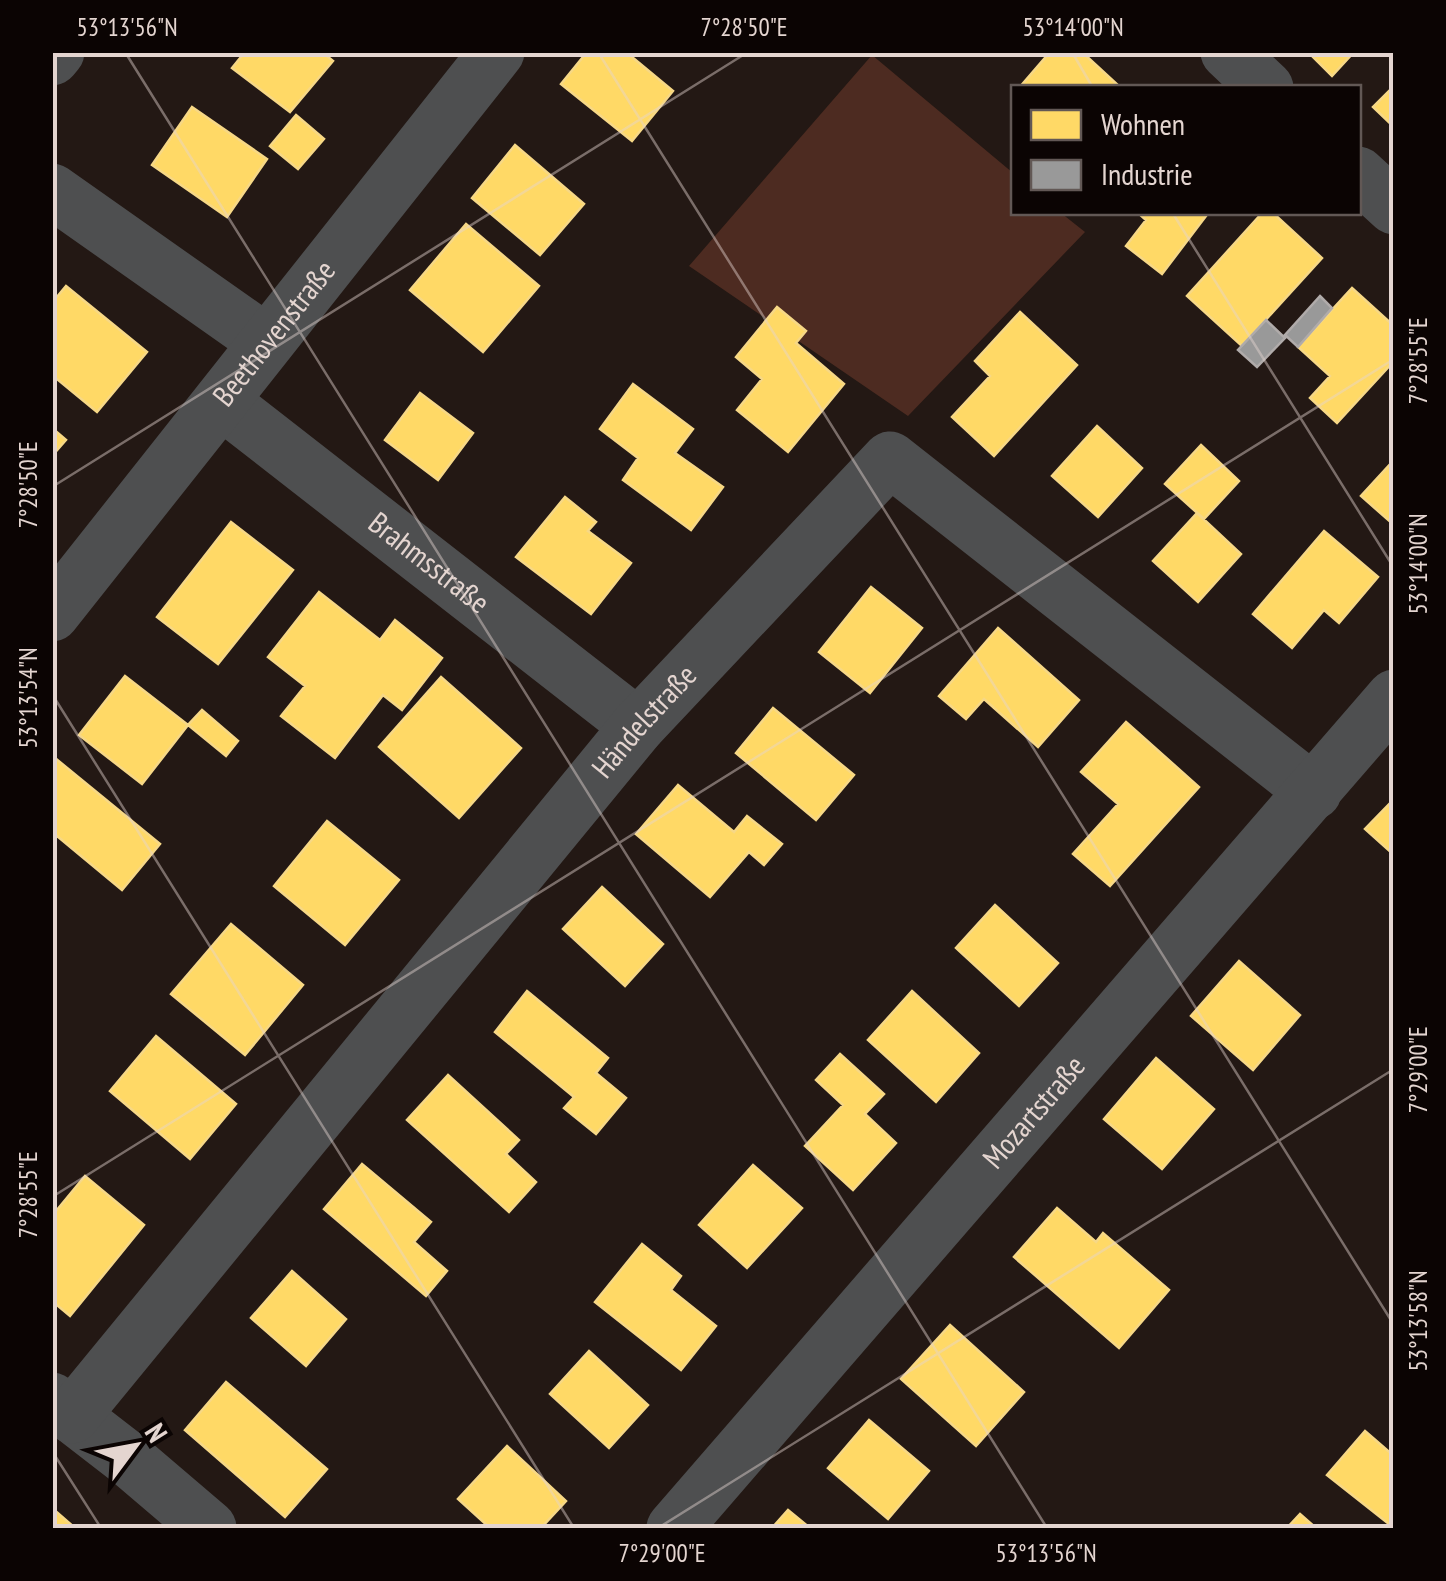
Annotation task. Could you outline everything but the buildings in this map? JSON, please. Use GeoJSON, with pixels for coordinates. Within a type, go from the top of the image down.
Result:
{"type":"FeatureCollection","features":[{"type":"Feature","properties":{"kind":"street","name":"Beethovenstraße"},"geometry":{"type":"LineString","coordinates":[[52,614],[497,52]]}},
{"type":"Feature","properties":{"kind":"street"},"geometry":{"type":"LineString","coordinates":[[1228,52],[1263,85]]}},
{"type":"Feature","properties":{"kind":"street"},"geometry":{"type":"LineString","coordinates":[[1361,177],[1394,207]]}},
{"type":"Feature","properties":{"kind":"street"},"geometry":{"type":"LineString","coordinates":[[52,191],[265,342]]}},
{"type":"Feature","properties":{"kind":"street","name":"Brahmsstraße"},"geometry":{"type":"LineString","coordinates":[[222,402],[638,726]]}},
{"type":"Feature","properties":{"kind":"street","name":"Händelstraße"},"geometry":{"type":"LineString","coordinates":[[62,1408],[638,726],[890,459],[1314,792]]}},
{"type":"Feature","properties":{"kind":"street","name":"Mozartstraße"},"geometry":{"type":"LineString","coordinates":[[674,1528],[1394,697]]}},
{"type":"Feature","properties":{"kind":"street"},"geometry":{"type":"LineString","coordinates":[[62,1408],[128,1458],[208,1528]]}},
{"type":"Feature","properties":{"kind":"shaded area"},"geometry":{"type":"Polygon","coordinates":[[[872,55],[1011,171],[1011,215],[1064,215],[1085,232],[908,416],[689,266],[872,55]]]}}]}
